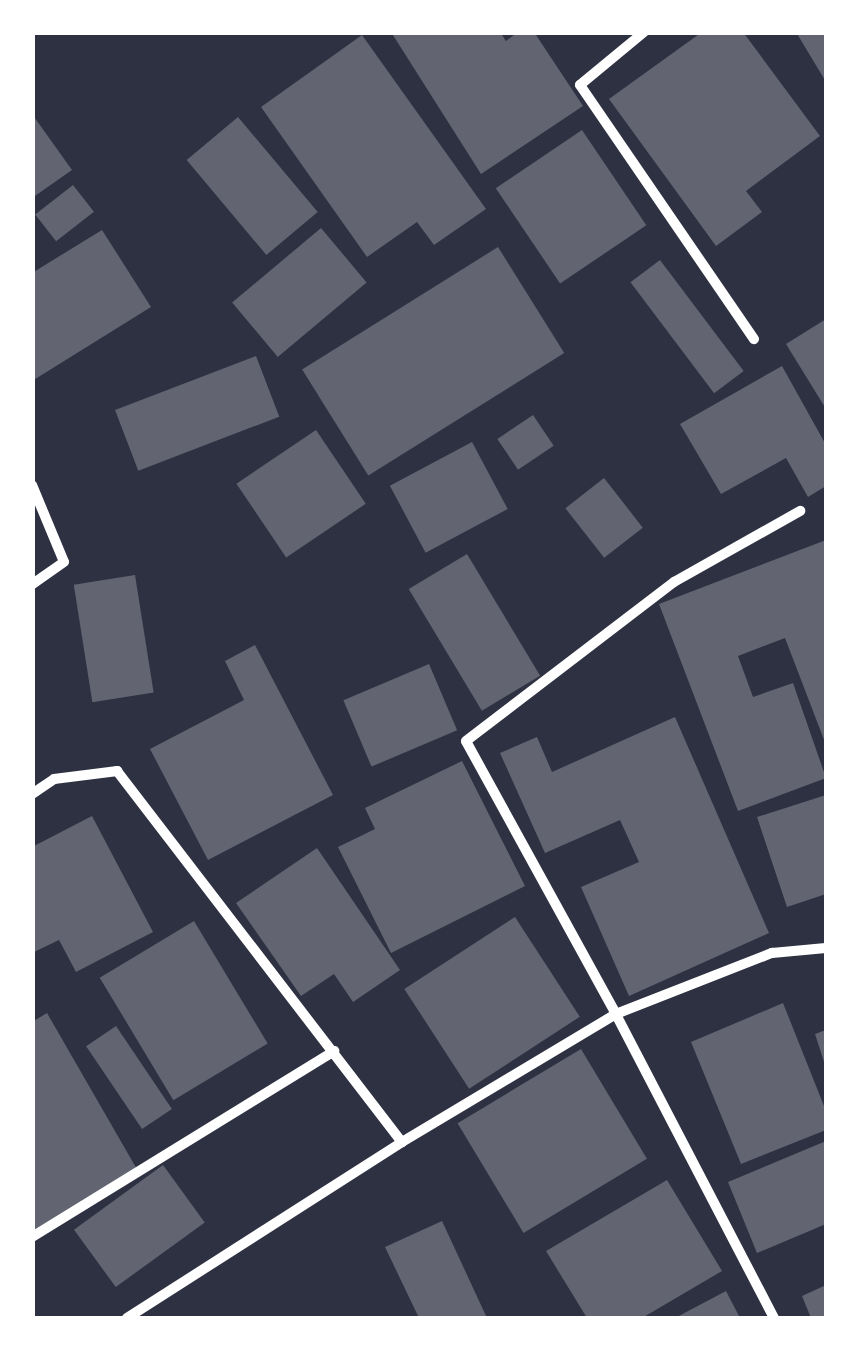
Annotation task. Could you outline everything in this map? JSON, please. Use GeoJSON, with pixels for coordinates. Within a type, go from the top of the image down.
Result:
{"type":"FeatureCollection","features":[{"type":"Feature","properties":{"kind":"street"},"geometry":{"type":"LineString","coordinates":[[644,32],[580,84],[754,340]]}},
{"type":"Feature","properties":{"kind":"street"},"geometry":{"type":"LineString","coordinates":[[32,485],[64,562],[32,584]]}},
{"type":"Feature","properties":{"kind":"street"},"geometry":{"type":"LineString","coordinates":[[774,1318],[616,1014],[466,741],[674,582],[800,510]]}},
{"type":"Feature","properties":{"kind":"street"},"geometry":{"type":"LineString","coordinates":[[32,794],[54,779],[117,771],[402,1142]]}},
{"type":"Feature","properties":{"kind":"street"},"geometry":{"type":"LineString","coordinates":[[126,1318],[402,1142],[616,1014],[772,953],[826,948]]}},
{"type":"Feature","properties":{"kind":"street"},"geometry":{"type":"LineString","coordinates":[[32,1237],[334,1051]]}},
{"type":"Feature","properties":{"kind":"building"},"geometry":{"type":"Polygon","coordinates":[[[391,32],[500,32],[506,41],[518,32],[534,32],[583,106],[481,174],[391,32]]]}},
{"type":"Feature","properties":{"kind":"building"},"geometry":{"type":"Polygon","coordinates":[[[702,32],[743,32],[820,136],[746,191],[762,212],[716,246],[609,99],[702,32]]]}},
{"type":"Feature","properties":{"kind":"building"},"geometry":{"type":"Polygon","coordinates":[[[796,32],[826,32],[826,82],[796,32]]]}},
{"type":"Feature","properties":{"kind":"building"},"geometry":{"type":"Polygon","coordinates":[[[362,35],[486,209],[434,245],[417,222],[367,257],[261,107],[362,35]]]}},
{"type":"Feature","properties":{"kind":"building"},"geometry":{"type":"Polygon","coordinates":[[[32,114],[72,170],[32,198],[32,114]]]}},
{"type":"Feature","properties":{"kind":"building"},"geometry":{"type":"Polygon","coordinates":[[[238,117],[318,212],[266,255],[187,160],[238,117]]]}},
{"type":"Feature","properties":{"kind":"building"},"geometry":{"type":"Polygon","coordinates":[[[582,130],[646,225],[560,283],[496,188],[582,130]]]}},
{"type":"Feature","properties":{"kind":"building"},"geometry":{"type":"Polygon","coordinates":[[[73,185],[94,212],[56,241],[35,215],[73,185]]]}},
{"type":"Feature","properties":{"kind":"building"},"geometry":{"type":"Polygon","coordinates":[[[321,228],[367,282],[278,357],[232,303],[321,228]]]}},
{"type":"Feature","properties":{"kind":"building"},"geometry":{"type":"Polygon","coordinates":[[[102,230],[151,307],[32,381],[32,273],[102,230]]]}},
{"type":"Feature","properties":{"kind":"building"},"geometry":{"type":"Polygon","coordinates":[[[498,247],[564,353],[368,475],[302,369],[498,247]]]}},
{"type":"Feature","properties":{"kind":"building"},"geometry":{"type":"Polygon","coordinates":[[[660,260],[744,371],[714,393],[630,282],[660,260]]]}},
{"type":"Feature","properties":{"kind":"building"},"geometry":{"type":"Polygon","coordinates":[[[826,319],[826,409],[786,344],[826,319]]]}},
{"type":"Feature","properties":{"kind":"building"},"geometry":{"type":"Polygon","coordinates":[[[256,356],[279,417],[138,471],[115,410],[256,356]]]}},
{"type":"Feature","properties":{"kind":"building"},"geometry":{"type":"Polygon","coordinates":[[[782,366],[826,445],[826,486],[808,497],[786,458],[721,494],[680,424],[782,366]]]}},
{"type":"Feature","properties":{"kind":"building"},"geometry":{"type":"Polygon","coordinates":[[[533,415],[554,446],[518,470],[497,439],[533,415]]]}},
{"type":"Feature","properties":{"kind":"building"},"geometry":{"type":"Polygon","coordinates":[[[316,430],[366,504],[286,557],[236,484],[316,430]]]}},
{"type":"Feature","properties":{"kind":"building"},"geometry":{"type":"Polygon","coordinates":[[[472,442],[508,509],[426,553],[390,486],[472,442]]]}},
{"type":"Feature","properties":{"kind":"building"},"geometry":{"type":"Polygon","coordinates":[[[604,478],[643,528],[604,558],[565,508],[604,478]]]}},
{"type":"Feature","properties":{"kind":"building"},"geometry":{"type":"Polygon","coordinates":[[[826,540],[826,745],[785,638],[738,656],[753,697],[793,683],[826,778],[738,811],[659,604],[826,540]]]}},
{"type":"Feature","properties":{"kind":"building"},"geometry":{"type":"Polygon","coordinates":[[[467,554],[540,676],[482,711],[409,589],[467,554]]]}},
{"type":"Feature","properties":{"kind":"building"},"geometry":{"type":"Polygon","coordinates":[[[135,575],[154,693],[92,702],[74,585],[135,575]]]}},
{"type":"Feature","properties":{"kind":"building"},"geometry":{"type":"Polygon","coordinates":[[[255,645],[333,795],[208,860],[150,749],[244,700],[225,661],[255,645]]]}},
{"type":"Feature","properties":{"kind":"building"},"geometry":{"type":"Polygon","coordinates":[[[429,664],[457,730],[372,767],[343,700],[429,664]]]}},
{"type":"Feature","properties":{"kind":"building"},"geometry":{"type":"Polygon","coordinates":[[[675,717],[769,933],[629,996],[581,887],[639,862],[620,820],[545,853],[500,753],[537,737],[552,772],[675,717]]]}},
{"type":"Feature","properties":{"kind":"building"},"geometry":{"type":"Polygon","coordinates":[[[462,761],[525,886],[391,953],[338,847],[375,829],[365,808],[462,761]]]}},
{"type":"Feature","properties":{"kind":"building"},"geometry":{"type":"Polygon","coordinates":[[[826,795],[826,894],[787,907],[757,817],[826,795]]]}},
{"type":"Feature","properties":{"kind":"building"},"geometry":{"type":"Polygon","coordinates":[[[92,816],[153,932],[76,972],[59,940],[32,953],[32,847],[92,816]]]}},
{"type":"Feature","properties":{"kind":"building"},"geometry":{"type":"Polygon","coordinates":[[[317,848],[400,970],[353,1002],[334,974],[301,996],[236,903],[317,848]]]}},
{"type":"Feature","properties":{"kind":"building"},"geometry":{"type":"Polygon","coordinates":[[[515,917],[580,1017],[469,1089],[404,989],[515,917]]]}},
{"type":"Feature","properties":{"kind":"building"},"geometry":{"type":"Polygon","coordinates":[[[194,921],[268,1044],[173,1100],[100,978],[194,921]]]}},
{"type":"Feature","properties":{"kind":"building"},"geometry":{"type":"Polygon","coordinates":[[[783,1003],[826,1111],[826,1130],[741,1164],[691,1042],[783,1003]]]}},
{"type":"Feature","properties":{"kind":"building"},"geometry":{"type":"Polygon","coordinates":[[[47,1013],[138,1171],[32,1231],[32,1022],[47,1013]]]}},
{"type":"Feature","properties":{"kind":"building"},"geometry":{"type":"Polygon","coordinates":[[[116,1026],[172,1109],[142,1129],[86,1046],[116,1026]]]}},
{"type":"Feature","properties":{"kind":"building"},"geometry":{"type":"Polygon","coordinates":[[[826,1030],[826,1068],[815,1034],[826,1030]]]}},
{"type":"Feature","properties":{"kind":"building"},"geometry":{"type":"Polygon","coordinates":[[[581,1049],[647,1159],[523,1233],[458,1123],[581,1049]]]}},
{"type":"Feature","properties":{"kind":"building"},"geometry":{"type":"Polygon","coordinates":[[[826,1141],[826,1224],[757,1253],[728,1182],[826,1141]]]}},
{"type":"Feature","properties":{"kind":"building"},"geometry":{"type":"Polygon","coordinates":[[[163,1165],[205,1222],[116,1287],[74,1230],[163,1165]]]}},
{"type":"Feature","properties":{"kind":"building"},"geometry":{"type":"Polygon","coordinates":[[[667,1180],[722,1271],[642,1318],[587,1318],[546,1251],[667,1180]]]}},
{"type":"Feature","properties":{"kind":"building"},"geometry":{"type":"Polygon","coordinates":[[[442,1221],[487,1318],[419,1318],[385,1247],[442,1221]]]}},
{"type":"Feature","properties":{"kind":"building"},"geometry":{"type":"Polygon","coordinates":[[[826,1285],[826,1318],[811,1318],[802,1296],[826,1285]]]}},
{"type":"Feature","properties":{"kind":"building"},"geometry":{"type":"Polygon","coordinates":[[[726,1291],[740,1318],[675,1318],[726,1291]]]}}]}
